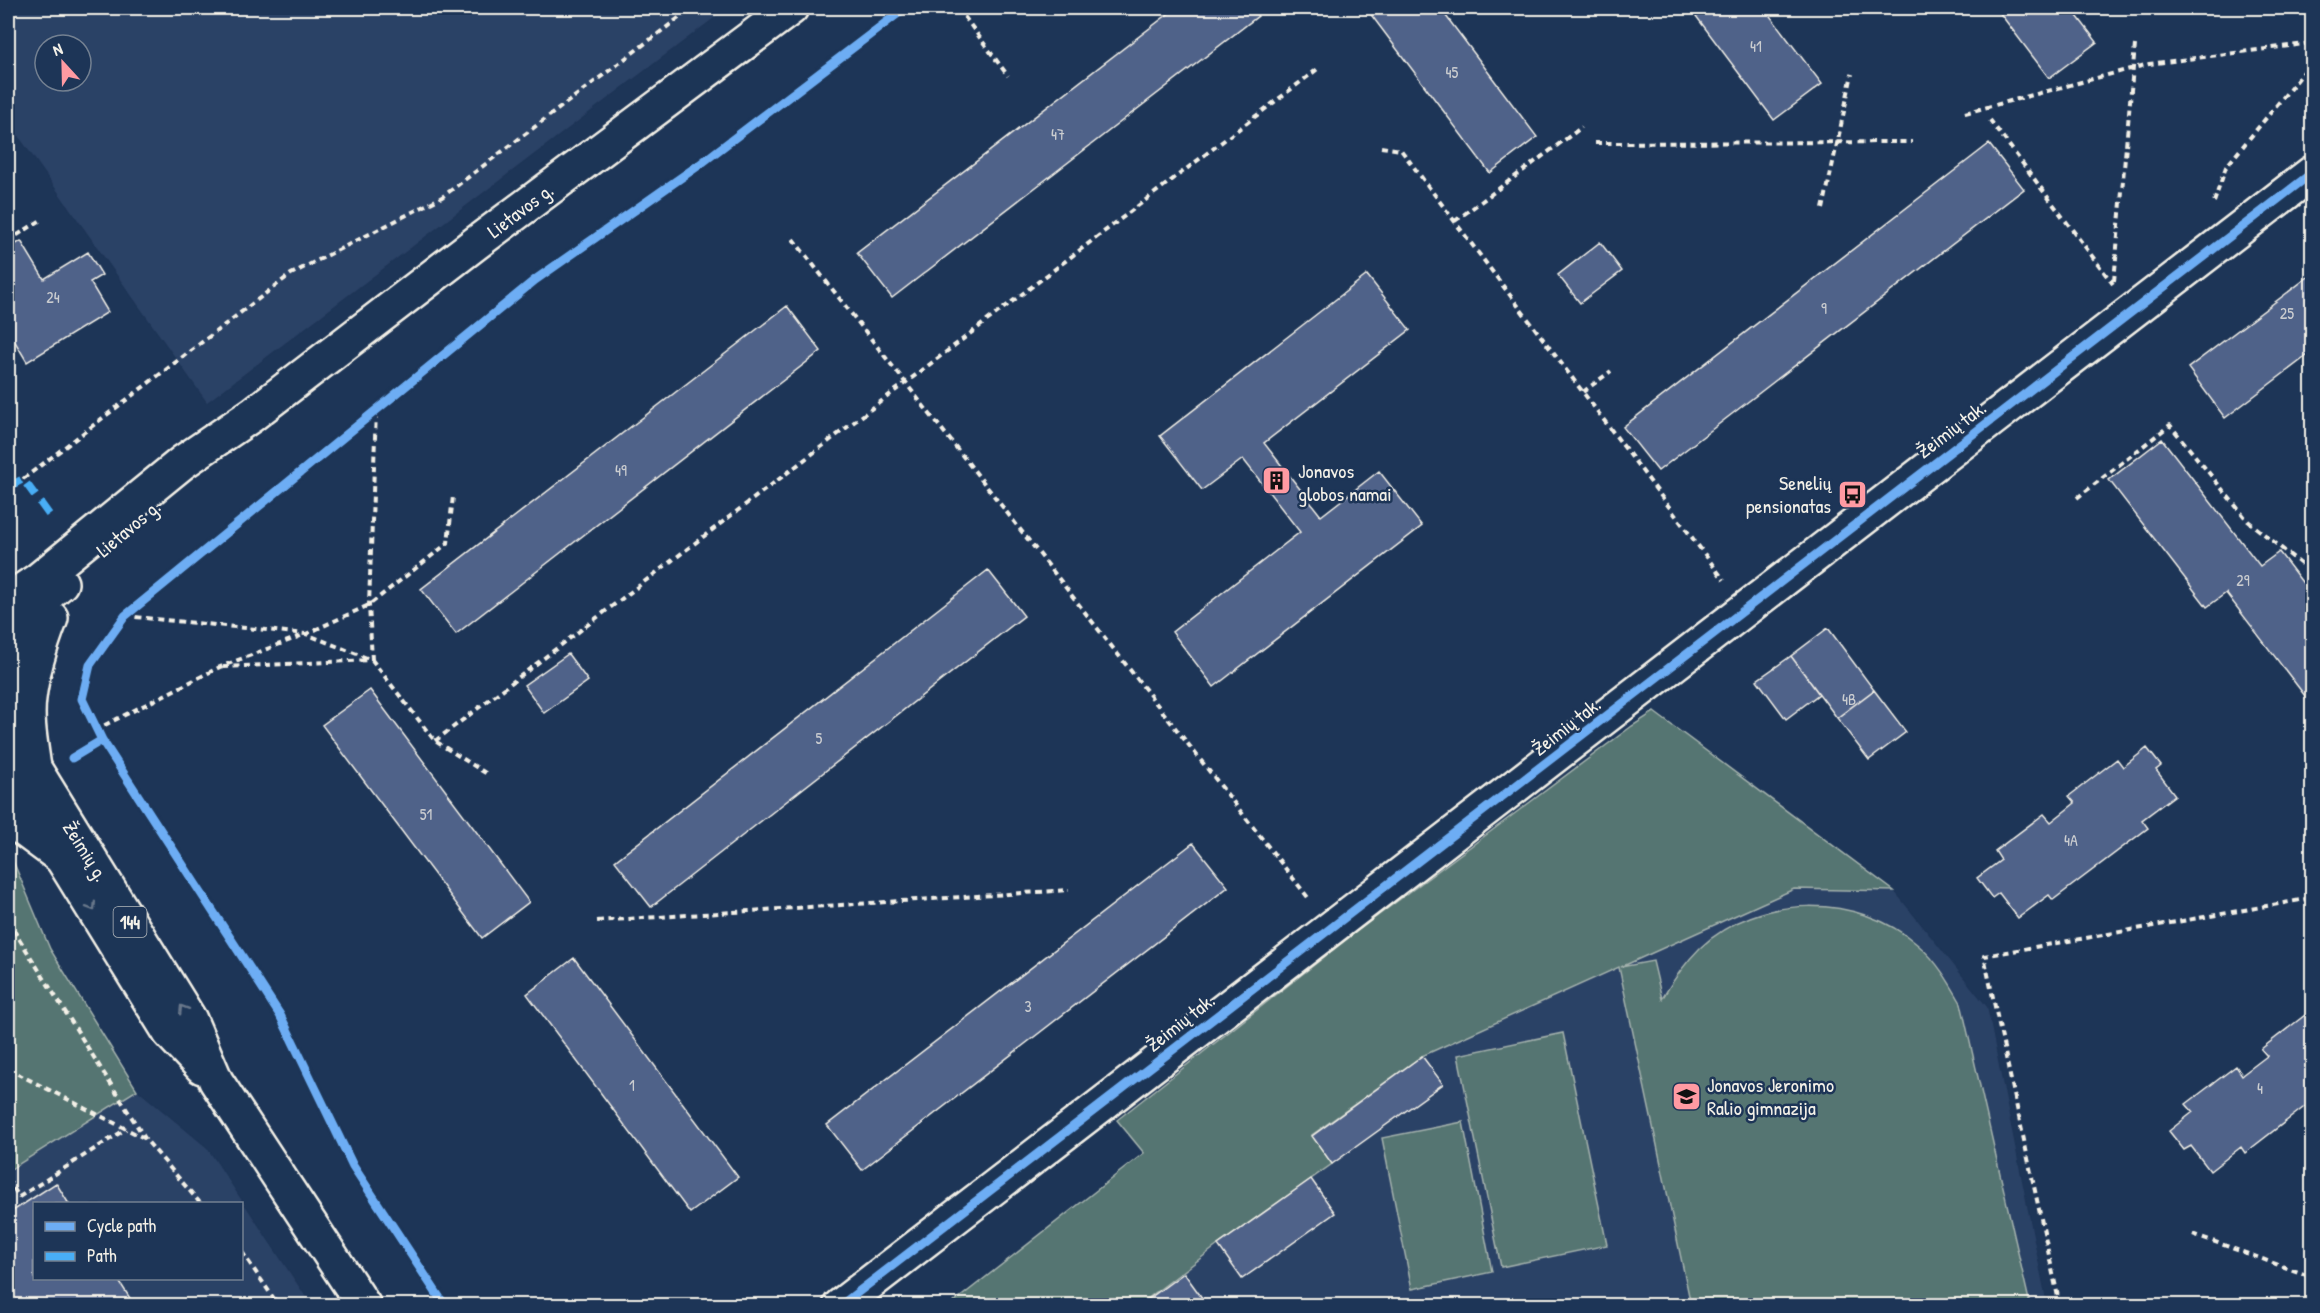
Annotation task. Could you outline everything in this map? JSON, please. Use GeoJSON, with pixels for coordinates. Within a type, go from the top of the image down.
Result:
{"type":"FeatureCollection","features":[{"type":"Feature","properties":{"kind":"main road","name":"Lietavos g."},"geometry":{"type":"LineString","coordinates":[[8,600],[67,567],[195,472],[252,415],[476,243],[791,8]]}},
{"type":"Feature","properties":{"kind":"main road","name":"Žeimių tak."},"geometry":{"type":"LineString","coordinates":[[840,1305],[2313,173]]}},
{"type":"Feature","properties":{"kind":"main road","name":"Lietavos g."},"geometry":{"type":"LineString","coordinates":[[12,638],[22,631],[35,607],[67,567]]}},
{"type":"Feature","properties":{"kind":"main road"},"geometry":{"type":"LineString","coordinates":[[8,575],[67,567],[34,672],[28,699],[29,729],[21,770]]}},
{"type":"Feature","properties":{"kind":"main road","name":"Žeimių g."},"geometry":{"type":"LineString","coordinates":[[12,638],[17,661],[8,696],[21,770],[62,858],[170,1033],[216,1081],[364,1305]]}},
{"type":"Feature","properties":{"kind":"main road","name":"Žeimių g."},"geometry":{"type":"LineString","coordinates":[[21,770],[190,1020],[216,1081]]}},
{"type":"Feature","properties":{"kind":"main road"},"geometry":{"type":"LineString","coordinates":[[8,818],[62,858]]}},
{"type":"Feature","properties":{"kind":"path"},"geometry":{"type":"LineString","coordinates":[[22,479],[291,274],[442,198],[692,8]]}},
{"type":"Feature","properties":{"kind":"path"},"geometry":{"type":"LineString","coordinates":[[958,8],[1008,76]]}},
{"type":"Feature","properties":{"kind":"path"},"geometry":{"type":"LineString","coordinates":[[1965,113],[2149,64],[2313,43]]}},
{"type":"Feature","properties":{"kind":"path"},"geometry":{"type":"LineString","coordinates":[[1990,120],[2114,285],[2135,45]]}},
{"type":"Feature","properties":{"kind":"path"},"geometry":{"type":"LineString","coordinates":[[435,741],[1319,68]]}},
{"type":"Feature","properties":{"kind":"path"},"geometry":{"type":"LineString","coordinates":[[1823,209],[1852,74]]}},
{"type":"Feature","properties":{"kind":"path"},"geometry":{"type":"LineString","coordinates":[[1455,221],[1582,127]]}},
{"type":"Feature","properties":{"kind":"path"},"geometry":{"type":"LineString","coordinates":[[1595,144],[1912,142]]}},
{"type":"Feature","properties":{"kind":"path"},"geometry":{"type":"LineString","coordinates":[[1382,147],[1401,150],[1746,609]]}},
{"type":"Feature","properties":{"kind":"path"},"geometry":{"type":"LineString","coordinates":[[8,241],[41,220]]}},
{"type":"Feature","properties":{"kind":"path"},"geometry":{"type":"LineString","coordinates":[[793,239],[1332,928]]}},
{"type":"Feature","properties":{"kind":"path"},"geometry":{"type":"LineString","coordinates":[[1583,392],[1611,370]]}},
{"type":"Feature","properties":{"kind":"path"},"geometry":{"type":"LineString","coordinates":[[372,660],[369,604],[376,410]]}},
{"type":"Feature","properties":{"kind":"path"},"geometry":{"type":"LineString","coordinates":[[2077,498],[2170,425],[2248,521],[2313,573]]}},
{"type":"Feature","properties":{"kind":"path"},"geometry":{"type":"LineString","coordinates":[[95,730],[220,668],[306,634],[369,604],[448,543],[453,496]]}},
{"type":"Feature","properties":{"kind":"path"},"geometry":{"type":"LineString","coordinates":[[125,616],[306,634],[372,660],[435,741],[487,774]]}},
{"type":"Feature","properties":{"kind":"path"},"geometry":{"type":"LineString","coordinates":[[220,668],[372,660]]}},
{"type":"Feature","properties":{"kind":"path"},"geometry":{"type":"LineString","coordinates":[[597,921],[1069,890]]}},
{"type":"Feature","properties":{"kind":"path"},"geometry":{"type":"LineString","coordinates":[[2060,1305],[1984,956],[2313,898]]}},
{"type":"Feature","properties":{"kind":"path"},"geometry":{"type":"LineString","coordinates":[[8,921],[146,1140],[200,1202]]}},
{"type":"Feature","properties":{"kind":"path"},"geometry":{"type":"LineString","coordinates":[[8,1069],[146,1140]]}},
{"type":"Feature","properties":{"kind":"path"},"geometry":{"type":"LineString","coordinates":[[8,1179],[19,1197],[126,1129]]}},
{"type":"Feature","properties":{"kind":"path"},"geometry":{"type":"LineString","coordinates":[[2193,1234],[2313,1276]]}},
{"type":"Feature","properties":{"kind":"path"},"geometry":{"type":"LineString","coordinates":[[243,1253],[279,1305]]}},
{"type":"Feature","properties":{"kind":"shaded area"},"geometry":{"type":"Polygon","coordinates":[[[8,8],[727,8],[207,402],[8,121],[8,8]]]}},
{"type":"Feature","properties":{"kind":"shaded area","name":"Jonavos Jeronimo Ralio gimnazija"},"geometry":{"type":"Polygon","coordinates":[[[1794,889],[1894,891],[1987,1007],[2047,1305],[1139,1306],[1218,1245],[1312,1136],[1422,1056],[1794,889]]]}},
{"type":"Feature","properties":{"kind":"shaded area"},"geometry":{"type":"Polygon","coordinates":[[[137,1090],[207,1148],[243,1202],[33,1202],[33,1280],[243,1280],[243,1202],[311,1305],[8,1306],[8,1171],[137,1090]]]}},
{"type":"Feature","properties":{"kind":"green space"},"geometry":{"type":"Polygon","coordinates":[[[1654,712],[1894,891],[1794,889],[1621,967],[1653,961],[1662,999],[1694,954],[1724,930],[1750,917],[1779,909],[1809,906],[1838,909],[1867,916],[1894,928],[1918,945],[1937,965],[1961,1003],[2030,1305],[1691,1305],[1619,967],[1422,1056],[1312,1135],[1332,1164],[1218,1245],[1139,1305],[949,1306],[1144,1153],[1117,1120],[1356,932],[1632,726],[1654,712]]]}},
{"type":"Feature","properties":{"kind":"green space"},"geometry":{"type":"Polygon","coordinates":[[[8,849],[50,949],[137,1090],[8,1171],[8,849]]]}},
{"type":"Feature","properties":{"kind":"green space"},"geometry":{"type":"Polygon","coordinates":[[[1563,1033],[1607,1245],[1501,1267],[1458,1055],[1563,1033]]]}},
{"type":"Feature","properties":{"kind":"green space"},"geometry":{"type":"Polygon","coordinates":[[[1463,1122],[1492,1272],[1412,1289],[1382,1138],[1463,1122]]]}},
{"type":"Feature","properties":{"kind":"building"},"geometry":{"type":"Polygon","coordinates":[[[1176,8],[1252,8],[1258,16],[892,298],[857,253],[1176,8]]]}},
{"type":"Feature","properties":{"kind":"building"},"geometry":{"type":"Polygon","coordinates":[[[1366,8],[1440,8],[1537,137],[1490,173],[1366,8]]]}},
{"type":"Feature","properties":{"kind":"building"},"geometry":{"type":"Polygon","coordinates":[[[1690,8],[1764,8],[1822,84],[1774,120],[1690,8]]]}},
{"type":"Feature","properties":{"kind":"building"},"geometry":{"type":"Polygon","coordinates":[[[1996,8],[2071,8],[2097,42],[2049,78],[1996,8]]]}},
{"type":"Feature","properties":{"kind":"building"},"geometry":{"type":"Polygon","coordinates":[[[1989,144],[2024,189],[1658,471],[1623,427],[1989,144]]]}},
{"type":"Feature","properties":{"kind":"building"},"geometry":{"type":"Polygon","coordinates":[[[21,241],[44,279],[88,252],[102,275],[90,282],[108,312],[27,362],[8,330],[8,249],[21,241]]]}},
{"type":"Feature","properties":{"kind":"building"},"geometry":{"type":"Polygon","coordinates":[[[1600,242],[1622,271],[1580,303],[1558,275],[1600,242]]]}},
{"type":"Feature","properties":{"kind":"building"},"geometry":{"type":"Polygon","coordinates":[[[2312,274],[2312,352],[2225,418],[2188,368],[2312,274]]]}},
{"type":"Feature","properties":{"kind":"building","name":"Jonavos globos namai"},"geometry":{"type":"Polygon","coordinates":[[[1367,275],[1410,330],[1264,443],[1321,516],[1379,471],[1422,526],[1214,687],[1172,632],[1300,532],[1243,459],[1202,490],[1160,436],[1367,275]]]}},
{"type":"Feature","properties":{"kind":"building"},"geometry":{"type":"Polygon","coordinates":[[[787,306],[821,351],[456,634],[421,589],[787,306]]]}},
{"type":"Feature","properties":{"kind":"building"},"geometry":{"type":"Polygon","coordinates":[[[2162,439],[2260,566],[2279,552],[2312,595],[2312,705],[2226,593],[2207,607],[2109,480],[2162,439]]]}},
{"type":"Feature","properties":{"kind":"building"},"geometry":{"type":"Polygon","coordinates":[[[988,570],[1024,616],[651,907],[615,861],[988,570]]]}},
{"type":"Feature","properties":{"kind":"building"},"geometry":{"type":"Polygon","coordinates":[[[1828,628],[1874,690],[1837,718],[1791,656],[1828,628]]]}},
{"type":"Feature","properties":{"kind":"building"},"geometry":{"type":"Polygon","coordinates":[[[568,654],[588,681],[544,713],[524,685],[568,654]]]}},
{"type":"Feature","properties":{"kind":"building"},"geometry":{"type":"Polygon","coordinates":[[[1791,656],[1819,694],[1786,719],[1757,680],[1791,656]]]}},
{"type":"Feature","properties":{"kind":"building"},"geometry":{"type":"Polygon","coordinates":[[[370,690],[529,902],[482,938],[322,725],[370,690]]]}},
{"type":"Feature","properties":{"kind":"building"},"geometry":{"type":"Polygon","coordinates":[[[1874,690],[1906,732],[1869,760],[1837,718],[1874,690]]]}},
{"type":"Feature","properties":{"kind":"building"},"geometry":{"type":"Polygon","coordinates":[[[2147,748],[2161,766],[2156,770],[2175,795],[2142,820],[2148,828],[2053,900],[2049,895],[2018,918],[1999,893],[1992,898],[1977,878],[2001,860],[1995,851],[2044,814],[2051,822],[2075,803],[2069,796],[2117,759],[2123,767],[2147,748]]]}},
{"type":"Feature","properties":{"kind":"building"},"geometry":{"type":"Polygon","coordinates":[[[1193,843],[1228,887],[862,1170],[827,1125],[1193,843]]]}},
{"type":"Feature","properties":{"kind":"building"},"geometry":{"type":"Polygon","coordinates":[[[574,958],[738,1177],[690,1213],[527,994],[574,958]]]}},
{"type":"Feature","properties":{"kind":"building"},"geometry":{"type":"Polygon","coordinates":[[[2309,1012],[2312,1016],[2312,1101],[2245,1153],[2241,1147],[2210,1171],[2191,1146],[2184,1150],[2169,1131],[2193,1112],[2186,1104],[2236,1066],[2242,1075],[2267,1056],[2261,1049],[2309,1012]]]}},
{"type":"Feature","properties":{"kind":"building"},"geometry":{"type":"Polygon","coordinates":[[[1422,1056],[1443,1084],[1332,1164],[1312,1136],[1422,1056]]]}},
{"type":"Feature","properties":{"kind":"building"},"geometry":{"type":"Polygon","coordinates":[[[1311,1179],[1335,1213],[1242,1279],[1218,1245],[1311,1179]]]}},
{"type":"Feature","properties":{"kind":"building"},"geometry":{"type":"Polygon","coordinates":[[[56,1183],[68,1202],[33,1202],[33,1280],[118,1280],[135,1306],[8,1306],[8,1214],[56,1183]]]}},
{"type":"Feature","properties":{"kind":"building"},"geometry":{"type":"Polygon","coordinates":[[[1184,1273],[1205,1302],[1201,1306],[1139,1306],[1184,1273]]]}},
{"type":"Feature","properties":{"kind":"marked path"},"geometry":{"type":"LineString","coordinates":[[8,487],[23,479],[50,516]]}},
{"type":"Feature","properties":{"kind":"cycle path"},"geometry":{"type":"LineString","coordinates":[[102,740],[82,699],[90,665],[125,616],[535,280],[699,165],[905,8]]}},
{"type":"Feature","properties":{"kind":"cycle path"},"geometry":{"type":"LineString","coordinates":[[840,1306],[2312,173]]}},
{"type":"Feature","properties":{"kind":"cycle path"},"geometry":{"type":"LineString","coordinates":[[72,758],[102,740],[280,1015],[353,1166],[445,1306]]}},
{"type":"Feature","properties":{"kind":"place","name":"Jonavos globos namai"},"geometry":{"type":"Point","coordinates":[1277,481]}},
{"type":"Feature","properties":{"kind":"place","name":"Senelių pensionatas"},"geometry":{"type":"Point","coordinates":[1852,494]}},
{"type":"Feature","properties":{"kind":"place","name":"Jonavos Jeronimo Ralio gimnazija"},"geometry":{"type":"Point","coordinates":[1686,1096]}}]}
